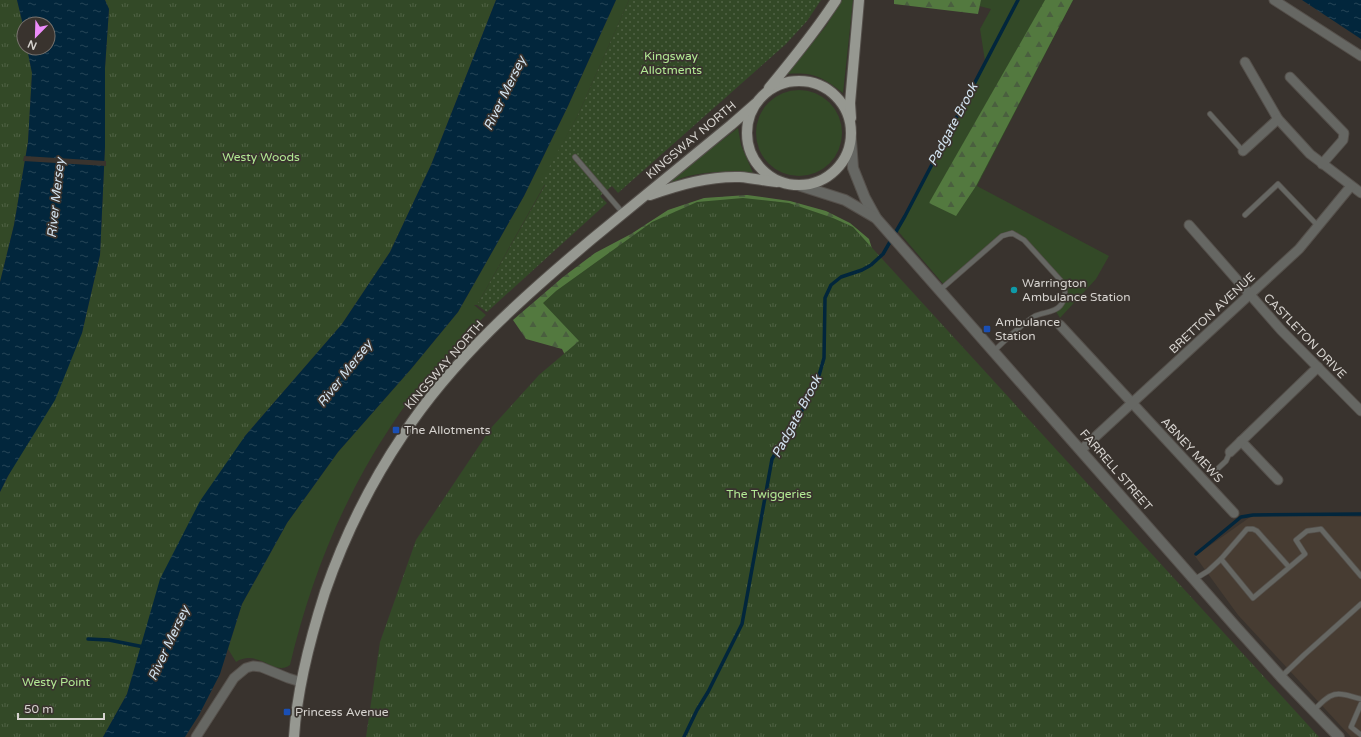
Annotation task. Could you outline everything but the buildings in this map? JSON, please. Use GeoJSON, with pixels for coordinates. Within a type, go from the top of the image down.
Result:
{"type":"FeatureCollection","features":[{"type":"Feature","properties":{"kind":"main road"},"geometry":{"type":"LineString","coordinates":[[836,0],[800,51],[755,104],[748,119],[747,136],[750,152],[758,166],[771,177],[786,184],[798,185],[813,183],[827,177],[838,168],[847,155],[851,140],[850,103],[859,0]]}},
{"type":"Feature","properties":{"kind":"main road"},"geometry":{"type":"LineString","coordinates":[[762,95],[776,86],[792,81],[809,81],[825,87],[838,98],[847,112],[851,128]]}},
{"type":"Feature","properties":{"kind":"main road","name":"KINGSWAY NORTH"},"geometry":{"type":"LineString","coordinates":[[294,737],[301,682],[317,616],[340,552],[355,518],[377,476],[403,434],[434,393],[461,361],[504,316],[562,264],[732,125],[755,104]]}},
{"type":"Feature","properties":{"kind":"main road","name":"KINGSWAY NORTH"},"geometry":{"type":"LineString","coordinates":[[644,196],[678,185],[706,179],[740,177],[786,184]]}},
{"type":"Feature","properties":{"kind":"street"},"geometry":{"type":"LineString","coordinates":[[1274,0],[1361,56]]}},
{"type":"Feature","properties":{"kind":"street"},"geometry":{"type":"LineString","coordinates":[[1245,62],[1278,119],[1310,154],[1361,193]]}},
{"type":"Feature","properties":{"kind":"street"},"geometry":{"type":"LineString","coordinates":[[1290,77],[1344,133],[1343,140],[1322,164]]}},
{"type":"Feature","properties":{"kind":"street"},"geometry":{"type":"LineString","coordinates":[[1243,150],[1278,119]]}},
{"type":"Feature","properties":{"kind":"street","name":"FARRELL STREET"},"geometry":{"type":"LineString","coordinates":[[851,140],[853,168],[865,198],[879,220],[1281,677],[1339,737]]}},
{"type":"Feature","properties":{"kind":"street","name":"FARRELL STREET"},"geometry":{"type":"LineString","coordinates":[[798,185],[845,200],[879,220]]}},
{"type":"Feature","properties":{"kind":"street","name":"BRETTON AVENUE"},"geometry":{"type":"LineString","coordinates":[[1081,450],[1299,249],[1351,186]]}},
{"type":"Feature","properties":{"kind":"street","name":"CASTLETON DRIVE"},"geometry":{"type":"LineString","coordinates":[[1189,225],[1281,330],[1361,411]]}},
{"type":"Feature","properties":{"kind":"street","name":"ABNEY MEWS"},"geometry":{"type":"LineString","coordinates":[[1060,325],[1234,513]]}},
{"type":"Feature","properties":{"kind":"street"},"geometry":{"type":"LineString","coordinates":[[1230,452],[1318,367]]}},
{"type":"Feature","properties":{"kind":"street"},"geometry":{"type":"LineString","coordinates":[[1241,441],[1278,480]]}},
{"type":"Feature","properties":{"kind":"street"},"geometry":{"type":"LineString","coordinates":[[196,737],[240,671],[253,666],[261,667],[301,682]]}},
{"type":"Feature","properties":{"kind":"lane"},"geometry":{"type":"LineString","coordinates":[[1210,114],[1243,150]]}},
{"type":"Feature","properties":{"kind":"lane"},"geometry":{"type":"LineString","coordinates":[[575,157],[624,213]]}},
{"type":"Feature","properties":{"kind":"lane"},"geometry":{"type":"LineString","coordinates":[[1245,215],[1278,184],[1318,226]]}},
{"type":"Feature","properties":{"kind":"lane"},"geometry":{"type":"LineString","coordinates":[[940,290],[1002,236],[1012,233],[1024,240],[1063,283],[1066,290],[1062,305],[1055,310],[1033,317],[994,351]]}},
{"type":"Feature","properties":{"kind":"lane"},"geometry":{"type":"LineString","coordinates":[[1212,474],[1226,461],[1230,452]]}},
{"type":"Feature","properties":{"kind":"lane"},"geometry":{"type":"LineString","coordinates":[[1195,579],[1208,571],[1221,559],[1247,529],[1257,531],[1289,567]]}},
{"type":"Feature","properties":{"kind":"lane"},"geometry":{"type":"LineString","coordinates":[[1221,559],[1253,598],[1305,554],[1296,540],[1307,531],[1321,529],[1361,576]]}},
{"type":"Feature","properties":{"kind":"lane"},"geometry":{"type":"LineString","coordinates":[[1281,677],[1361,604]]}},
{"type":"Feature","properties":{"kind":"lane"},"geometry":{"type":"LineString","coordinates":[[1313,711],[1327,697],[1341,693],[1361,699]]}},
{"type":"Feature","properties":{"kind":"lane"},"geometry":{"type":"LineString","coordinates":[[1361,704],[1351,727],[1361,735]]}},
{"type":"Feature","properties":{"kind":"shaded area"},"geometry":{"type":"Polygon","coordinates":[[[1253,515],[1361,517],[1361,737],[1351,737],[1238,615],[1195,556],[1253,515]]]}},
{"type":"Feature","properties":{"kind":"green space"},"geometry":{"type":"Polygon","coordinates":[[[0,0],[17,0],[21,16],[16,16],[16,56],[29,56],[32,73],[28,142],[14,225],[0,282],[0,0]]]}},
{"type":"Feature","properties":{"kind":"green space","name":"Westy Woods"},"geometry":{"type":"Polygon","coordinates":[[[105,0],[496,0],[431,165],[390,252],[342,324],[245,436],[145,633],[127,694],[103,737],[0,737],[0,492],[82,333],[100,255],[105,147],[105,68],[109,9],[105,0]]]}},
{"type":"Feature","properties":{"kind":"green space"},"geometry":{"type":"Polygon","coordinates":[[[616,0],[629,0],[578,115],[542,182],[545,184],[477,305],[474,305],[486,315],[448,354],[412,396],[374,453],[343,511],[318,571],[307,602],[290,665],[284,668],[278,668],[252,658],[236,662],[228,649],[242,604],[287,523],[338,452],[411,369],[458,312],[524,196],[568,106],[616,0]]]}},
{"type":"Feature","properties":{"kind":"green space","name":"Kingsway Allotments"},"geometry":{"type":"Polygon","coordinates":[[[629,0],[821,0],[807,21],[786,44],[618,193],[612,186],[600,196],[607,203],[487,312],[477,305],[545,185],[541,182],[578,115],[629,0]]]}},
{"type":"Feature","properties":{"kind":"green space"},"geometry":{"type":"Polygon","coordinates":[[[842,0],[853,0],[843,93],[823,79],[804,74],[787,74],[826,26],[842,0]]]}},
{"type":"Feature","properties":{"kind":"green space"},"geometry":{"type":"Polygon","coordinates":[[[894,0],[981,0],[978,14],[894,4],[894,0]]]}},
{"type":"Feature","properties":{"kind":"green space"},"geometry":{"type":"Polygon","coordinates":[[[981,0],[1073,0],[977,186],[1109,256],[1096,279],[1060,318],[1055,310],[1064,300],[1063,283],[1017,235],[1006,234],[945,286],[897,230],[985,61],[980,29],[991,9],[979,6],[981,0]]]}},
{"type":"Feature","properties":{"kind":"green space"},"geometry":{"type":"Polygon","coordinates":[[[1045,0],[1073,0],[976,186],[956,216],[929,203],[1045,0]]]}},
{"type":"Feature","properties":{"kind":"green space"},"geometry":{"type":"Polygon","coordinates":[[[799,90],[816,93],[830,102],[839,116],[842,133],[839,150],[830,164],[816,173],[799,176],[782,173],[768,164],[759,150],[756,133],[759,116],[768,102],[782,93],[799,90]]]}},
{"type":"Feature","properties":{"kind":"green space"},"geometry":{"type":"Polygon","coordinates":[[[738,128],[741,145],[753,173],[726,172],[699,174],[682,178],[659,188],[679,171],[738,128]]]}},
{"type":"Feature","properties":{"kind":"green space"},"geometry":{"type":"Polygon","coordinates":[[[747,195],[790,201],[826,211],[850,223],[869,239],[873,252],[588,330],[568,361],[562,349],[526,339],[513,320],[563,277],[595,253],[631,234],[668,210],[704,198],[747,195]]]}},
{"type":"Feature","properties":{"kind":"green space","name":"The Twiggeries"},"geometry":{"type":"Polygon","coordinates":[[[743,198],[789,203],[833,218],[853,227],[1319,737],[366,737],[380,642],[416,540],[491,428],[539,375],[579,341],[543,303],[556,291],[652,222],[697,202],[743,198]]]}},
{"type":"Feature","properties":{"kind":"water","name":"River Mersey"},"geometry":{"type":"Polygon","coordinates":[[[17,0],[105,0],[109,9],[105,68],[105,147],[100,255],[82,333],[55,400],[8,476],[0,492],[0,282],[14,225],[28,142],[32,73],[29,56],[56,56],[56,16],[21,16],[17,0]]]}},
{"type":"Feature","properties":{"kind":"water","name":"River Mersey"},"geometry":{"type":"Polygon","coordinates":[[[496,0],[616,0],[568,106],[524,196],[458,312],[411,369],[338,452],[287,523],[242,604],[220,674],[199,715],[185,737],[103,737],[127,694],[160,579],[200,501],[245,436],[342,324],[390,252],[431,165],[496,0]]]}},
{"type":"Feature","properties":{"kind":"water"},"geometry":{"type":"Polygon","coordinates":[[[1302,0],[1361,0],[1361,39],[1302,0]]]}},
{"type":"Feature","properties":{"kind":"pier"},"geometry":{"type":"Polygon","coordinates":[[[24,156],[106,161],[106,166],[23,161],[24,156]]]}},
{"type":"Feature","properties":{"kind":"waterway","name":"Padgate Brook"},"geometry":{"type":"LineString","coordinates":[[684,737],[742,624],[772,459],[800,414],[818,379],[824,358],[825,298],[831,285],[841,277],[862,270],[871,265],[883,254],[905,216],[1018,0]]}},
{"type":"Feature","properties":{"kind":"waterway"},"geometry":{"type":"LineString","coordinates":[[1196,554],[1241,517],[1253,515],[1361,514]]}},
{"type":"Feature","properties":{"kind":"waterway"},"geometry":{"type":"LineString","coordinates":[[88,639],[109,640],[144,647]]}},
{"type":"Feature","properties":{"kind":"place","name":"Warrington Ambulance Station"},"geometry":{"type":"Point","coordinates":[1014,290]}},
{"type":"Feature","properties":{"kind":"place","name":"Ambulance Station"},"geometry":{"type":"Point","coordinates":[987,329]}},
{"type":"Feature","properties":{"kind":"place","name":"The Allotments"},"geometry":{"type":"Point","coordinates":[396,430]}},
{"type":"Feature","properties":{"kind":"place","name":"Princess Avenue"},"geometry":{"type":"Point","coordinates":[287,712]}},
{"type":"Feature","properties":{"kind":"park label","name":"Westy Point"},"geometry":{"type":"Point","coordinates":[56,682]}}]}
